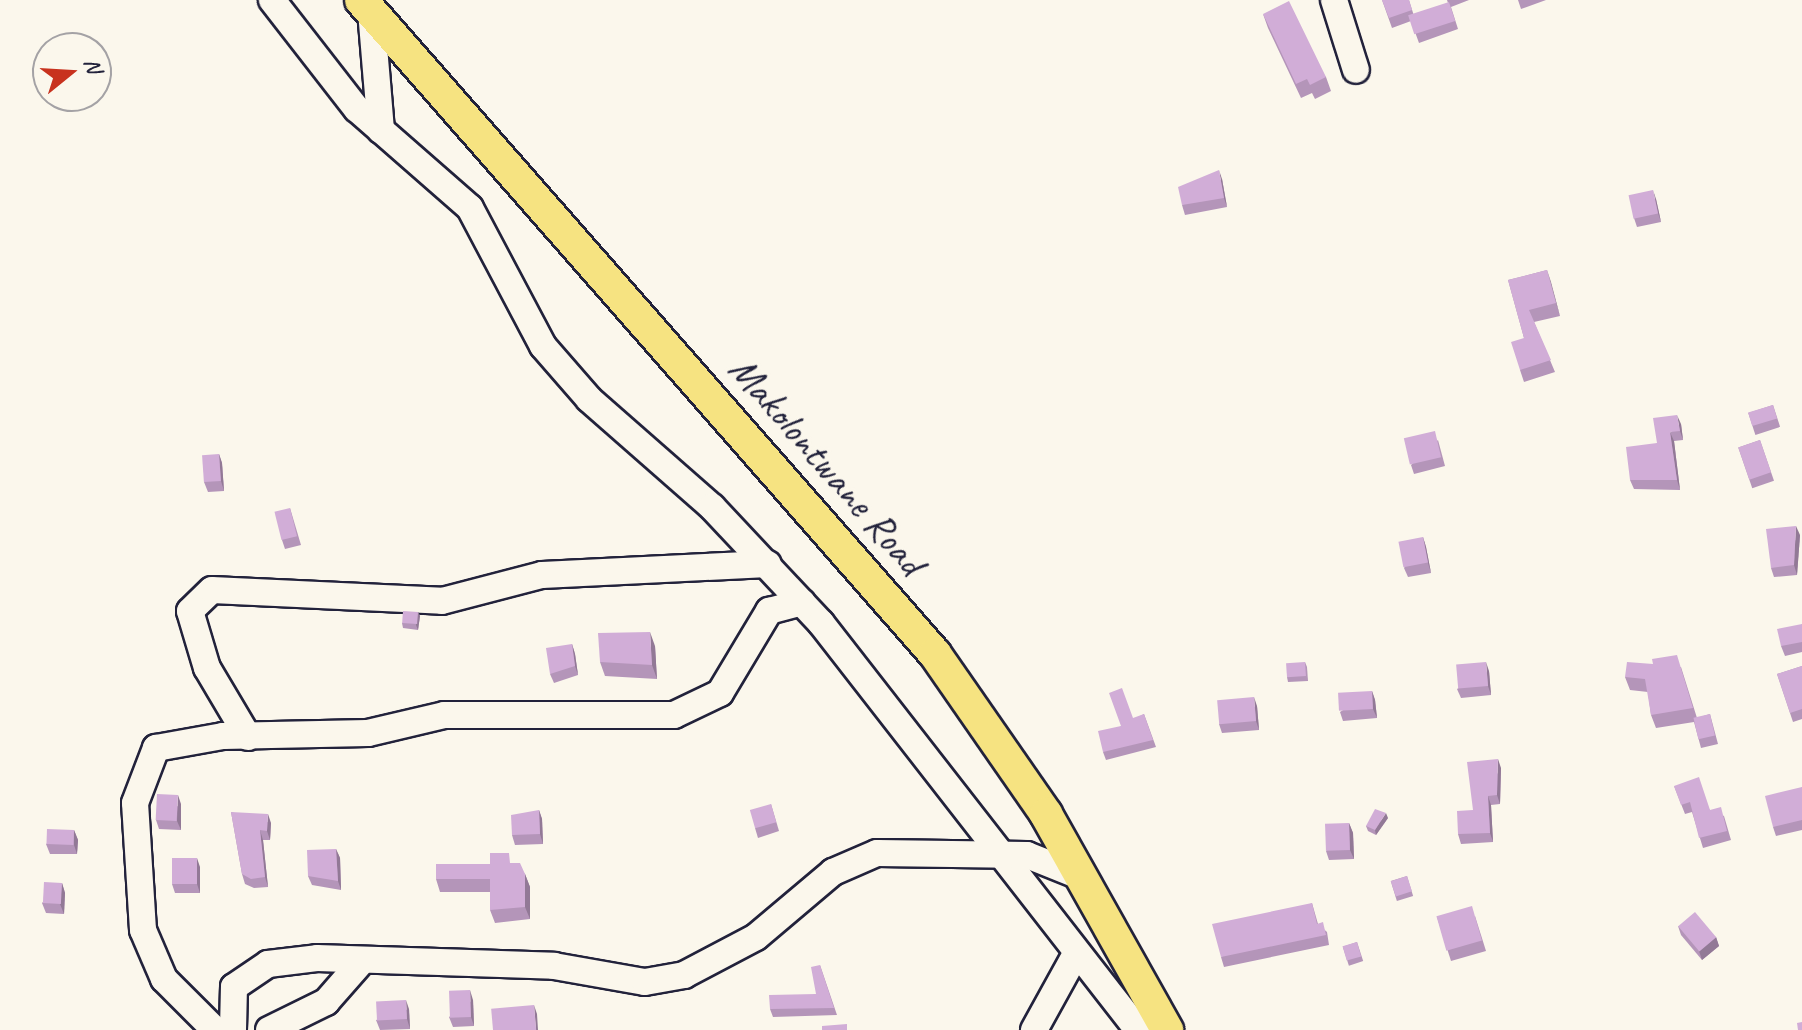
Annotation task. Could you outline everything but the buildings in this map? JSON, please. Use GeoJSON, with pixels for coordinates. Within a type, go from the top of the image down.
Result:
{"type":"FeatureCollection","features":[{"type":"Feature","properties":{"kind":"main road","name":"Makolontwane Road"},"geometry":{"type":"LineString","coordinates":[[366,6],[935,654],[996,736],[1082,877],[1167,1030]]}},
{"type":"Feature","properties":{"kind":"street"},"geometry":{"type":"LineString","coordinates":[[272,0],[335,85],[381,131],[470,208],[543,346],[589,399],[768,564],[802,602],[1138,1030]]}},
{"type":"Feature","properties":{"kind":"street"},"geometry":{"type":"LineString","coordinates":[[1334,0],[1356,70]]}},
{"type":"Feature","properties":{"kind":"street"},"geometry":{"type":"LineString","coordinates":[[366,6],[381,131]]}},
{"type":"Feature","properties":{"kind":"street"},"geometry":{"type":"LineString","coordinates":[[248,737],[207,668],[190,611],[212,590],[442,601],[542,575],[768,564]]}},
{"type":"Feature","properties":{"kind":"street"},"geometry":{"type":"LineString","coordinates":[[215,1030],[177,997],[148,950],[135,803],[149,758],[165,742],[368,733],[444,715],[674,715],[720,693],[769,611],[802,602]]}},
{"type":"Feature","properties":{"kind":"street"},"geometry":{"type":"LineString","coordinates":[[233,1030],[234,987],[251,969],[317,958],[361,962],[554,966],[663,980],[756,937],[809,889],[866,857],[1027,855],[1082,877]]}},
{"type":"Feature","properties":{"kind":"street"},"geometry":{"type":"LineString","coordinates":[[1034,1030],[1076,954]]}},
{"type":"Feature","properties":{"kind":"street"},"geometry":{"type":"LineString","coordinates":[[269,1030],[326,1002],[361,962]]}}]}
